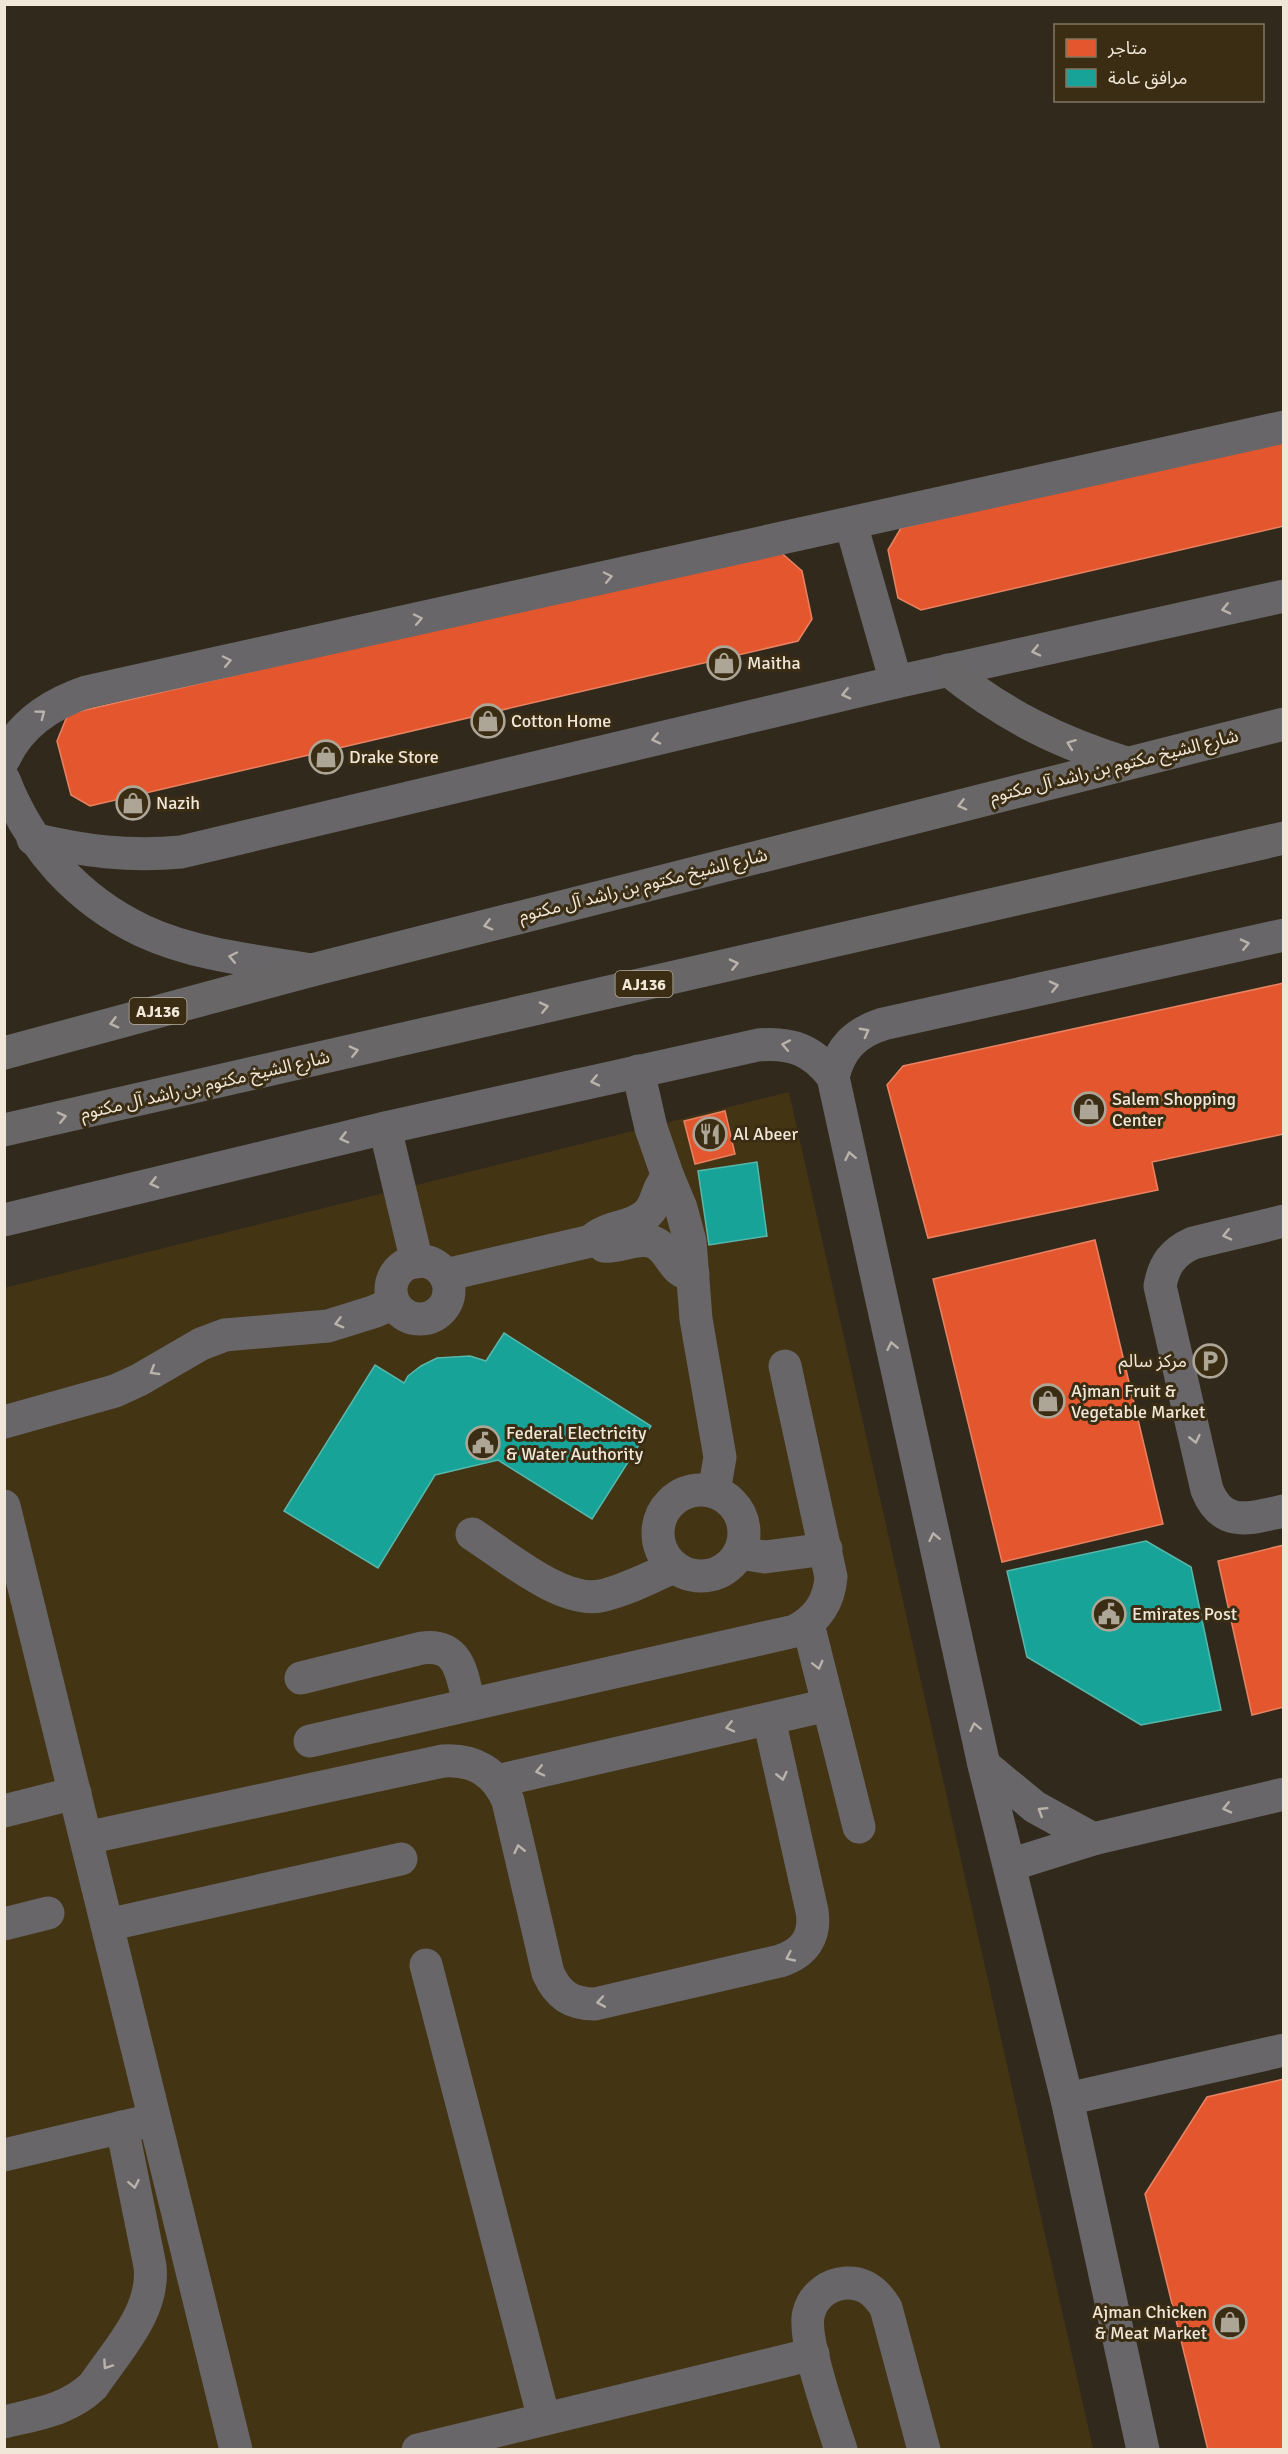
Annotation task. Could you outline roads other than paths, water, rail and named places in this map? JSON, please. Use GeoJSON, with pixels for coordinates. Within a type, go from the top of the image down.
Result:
{"type":"FeatureCollection","features":[{"type":"Feature","properties":{"kind":"main road"},"geometry":{"type":"LineString","coordinates":[[948,670],[993,704],[1032,727],[1073,745],[1126,763]]}},
{"type":"Feature","properties":{"kind":"main road","name":"شارع الشيخ مكتوم بن راشد آل مكتوم"},"geometry":{"type":"LineString","coordinates":[[4,1053],[312,970],[1284,724]]}},
{"type":"Feature","properties":{"kind":"main road","name":"شارع الشيخ مكتوم بن راشد آل مكتوم"},"geometry":{"type":"LineString","coordinates":[[12,1133],[1284,838]]}},
{"type":"Feature","properties":{"kind":"street"},"geometry":{"type":"LineString","coordinates":[[4,759],[9,748],[24,729],[42,712],[63,700],[86,692],[1284,427]]}},
{"type":"Feature","properties":{"kind":"street"},"geometry":{"type":"LineString","coordinates":[[851,524],[896,682]]}},
{"type":"Feature","properties":{"kind":"street"},"geometry":{"type":"LineString","coordinates":[[33,839],[94,852],[152,855],[181,852],[896,682],[1284,596]]}},
{"type":"Feature","properties":{"kind":"street"},"geometry":{"type":"LineString","coordinates":[[4,780],[14,805],[33,839],[64,876],[102,907],[144,931],[190,947],[228,956],[312,970]]}},
{"type":"Feature","properties":{"kind":"street"},"geometry":{"type":"LineString","coordinates":[[833,1077],[836,1062],[844,1048],[855,1037],[876,1026],[1284,935]]}},
{"type":"Feature","properties":{"kind":"street"},"geometry":{"type":"LineString","coordinates":[[4,1220],[385,1128],[758,1045],[776,1043],[793,1045],[823,1063],[833,1077],[984,1765],[1067,2099],[1143,2450]]}},
{"type":"Feature","properties":{"kind":"street"},"geometry":{"type":"LineString","coordinates":[[638,1071],[651,1128],[686,1225],[696,1319],[720,1457],[714,1492]]}},
{"type":"Feature","properties":{"kind":"street"},"geometry":{"type":"LineString","coordinates":[[385,1128],[431,1268],[449,1286],[448,1297],[443,1308],[434,1316],[423,1319],[411,1318],[401,1312],[394,1303],[391,1292],[393,1281],[406,1265],[431,1268],[591,1241],[610,1246],[637,1240],[653,1242],[666,1252],[677,1269],[693,1274]]}},
{"type":"Feature","properties":{"kind":"street"},"geometry":{"type":"LineString","coordinates":[[591,1241],[607,1230],[635,1221],[647,1214],[659,1188],[668,1177]]}},
{"type":"Feature","properties":{"kind":"street"},"geometry":{"type":"LineString","coordinates":[[1284,1221],[1193,1243],[1180,1249],[1170,1259],[1163,1272],[1160,1286],[1212,1502],[1220,1511],[1243,1519],[1284,1511]]}},
{"type":"Feature","properties":{"kind":"street"},"geometry":{"type":"LineString","coordinates":[[4,1422],[121,1389],[201,1344],[225,1335],[328,1326],[394,1303]]}},
{"type":"Feature","properties":{"kind":"street"},"geometry":{"type":"LineString","coordinates":[[310,1741],[795,1631],[808,1624],[818,1615],[830,1590],[831,1576],[784,1366]]}},
{"type":"Feature","properties":{"kind":"street"},"geometry":{"type":"LineString","coordinates":[[700,1490],[714,1492],[728,1499],[738,1510],[744,1532],[739,1553],[730,1565],[717,1573],[702,1576],[688,1574],[674,1567],[664,1556],[658,1542],[658,1527],[663,1513],[672,1501],[685,1493],[700,1490]]}},
{"type":"Feature","properties":{"kind":"street"},"geometry":{"type":"LineString","coordinates":[[4,1506],[233,2449]]}},
{"type":"Feature","properties":{"kind":"street"},"geometry":{"type":"LineString","coordinates":[[472,1534],[555,1588],[583,1597],[613,1592],[674,1567]]}},
{"type":"Feature","properties":{"kind":"street"},"geometry":{"type":"LineString","coordinates":[[739,1553],[765,1557],[826,1549]]}},
{"type":"Feature","properties":{"kind":"street"},"geometry":{"type":"LineString","coordinates":[[808,1624],[859,1827]]}},
{"type":"Feature","properties":{"kind":"street"},"geometry":{"type":"LineString","coordinates":[[302,1678],[422,1648],[441,1649],[456,1660],[470,1704]]}},
{"type":"Feature","properties":{"kind":"street"},"geometry":{"type":"LineString","coordinates":[[497,1781],[828,1705]]}},
{"type":"Feature","properties":{"kind":"street"},"geometry":{"type":"LineString","coordinates":[[86,1838],[443,1761],[467,1762],[478,1766],[497,1781],[508,1801],[548,1973],[553,1984],[560,1994],[571,2001],[595,2004],[780,1961],[800,1952],[808,1943],[814,1922],[813,1911],[769,1719]]}},
{"type":"Feature","properties":{"kind":"street"},"geometry":{"type":"LineString","coordinates":[[984,1765],[1035,1807],[1093,1839]]}},
{"type":"Feature","properties":{"kind":"street"},"geometry":{"type":"LineString","coordinates":[[4,1811],[75,1792]]}},
{"type":"Feature","properties":{"kind":"street"},"geometry":{"type":"LineString","coordinates":[[1010,1865],[1093,1839],[1284,1794]]}},
{"type":"Feature","properties":{"kind":"street"},"geometry":{"type":"LineString","coordinates":[[107,1925],[401,1859]]}},
{"type":"Feature","properties":{"kind":"street"},"geometry":{"type":"LineString","coordinates":[[4,1924],[48,1913]]}},
{"type":"Feature","properties":{"kind":"street"},"geometry":{"type":"LineString","coordinates":[[426,1965],[544,2419]]}},
{"type":"Feature","properties":{"kind":"street"},"geometry":{"type":"LineString","coordinates":[[1067,2099],[1284,2050]]}},
{"type":"Feature","properties":{"kind":"street"},"geometry":{"type":"LineString","coordinates":[[4,2155],[154,2119]]}},
{"type":"Feature","properties":{"kind":"street"},"geometry":{"type":"LineString","coordinates":[[4,2422],[48,2412],[73,2402],[83,2395],[93,2386],[145,2307],[152,2280],[122,2127]]}},
{"type":"Feature","properties":{"kind":"street"},"geometry":{"type":"LineString","coordinates":[[841,2450],[813,2354],[807,2328],[808,2313],[815,2300],[825,2289],[838,2284],[853,2283],[867,2287],[878,2295],[886,2308],[924,2450]]}},
{"type":"Feature","properties":{"kind":"street"},"geometry":{"type":"LineString","coordinates":[[418,2450],[813,2354]]}},
{"type":"Feature","properties":{"kind":"place","name":"Maitha"},"geometry":{"type":"Point","coordinates":[724,663]}},
{"type":"Feature","properties":{"kind":"place","name":"Cotton Home"},"geometry":{"type":"Point","coordinates":[488,721]}},
{"type":"Feature","properties":{"kind":"place","name":"Drake Store"},"geometry":{"type":"Point","coordinates":[326,757]}},
{"type":"Feature","properties":{"kind":"place","name":"Nazih"},"geometry":{"type":"Point","coordinates":[133,803]}},
{"type":"Feature","properties":{"kind":"place","name":"Salem Shopping Center"},"geometry":{"type":"Point","coordinates":[1089,1109]}},
{"type":"Feature","properties":{"kind":"place","name":"Al Abeer"},"geometry":{"type":"Point","coordinates":[710,1134]}},
{"type":"Feature","properties":{"kind":"place","name":"مركز سالم"},"geometry":{"type":"Point","coordinates":[1210,1361]}},
{"type":"Feature","properties":{"kind":"place","name":"Ajman Fruit & Vegetable Market"},"geometry":{"type":"Point","coordinates":[1048,1401]}},
{"type":"Feature","properties":{"kind":"place","name":"Federal Electricity & Water Authority"},"geometry":{"type":"Point","coordinates":[483,1443]}},
{"type":"Feature","properties":{"kind":"place","name":"Emirates Post"},"geometry":{"type":"Point","coordinates":[1109,1614]}},
{"type":"Feature","properties":{"kind":"place","name":"Ajman Chicken & Meat Market"},"geometry":{"type":"Point","coordinates":[1230,2322]}}]}
